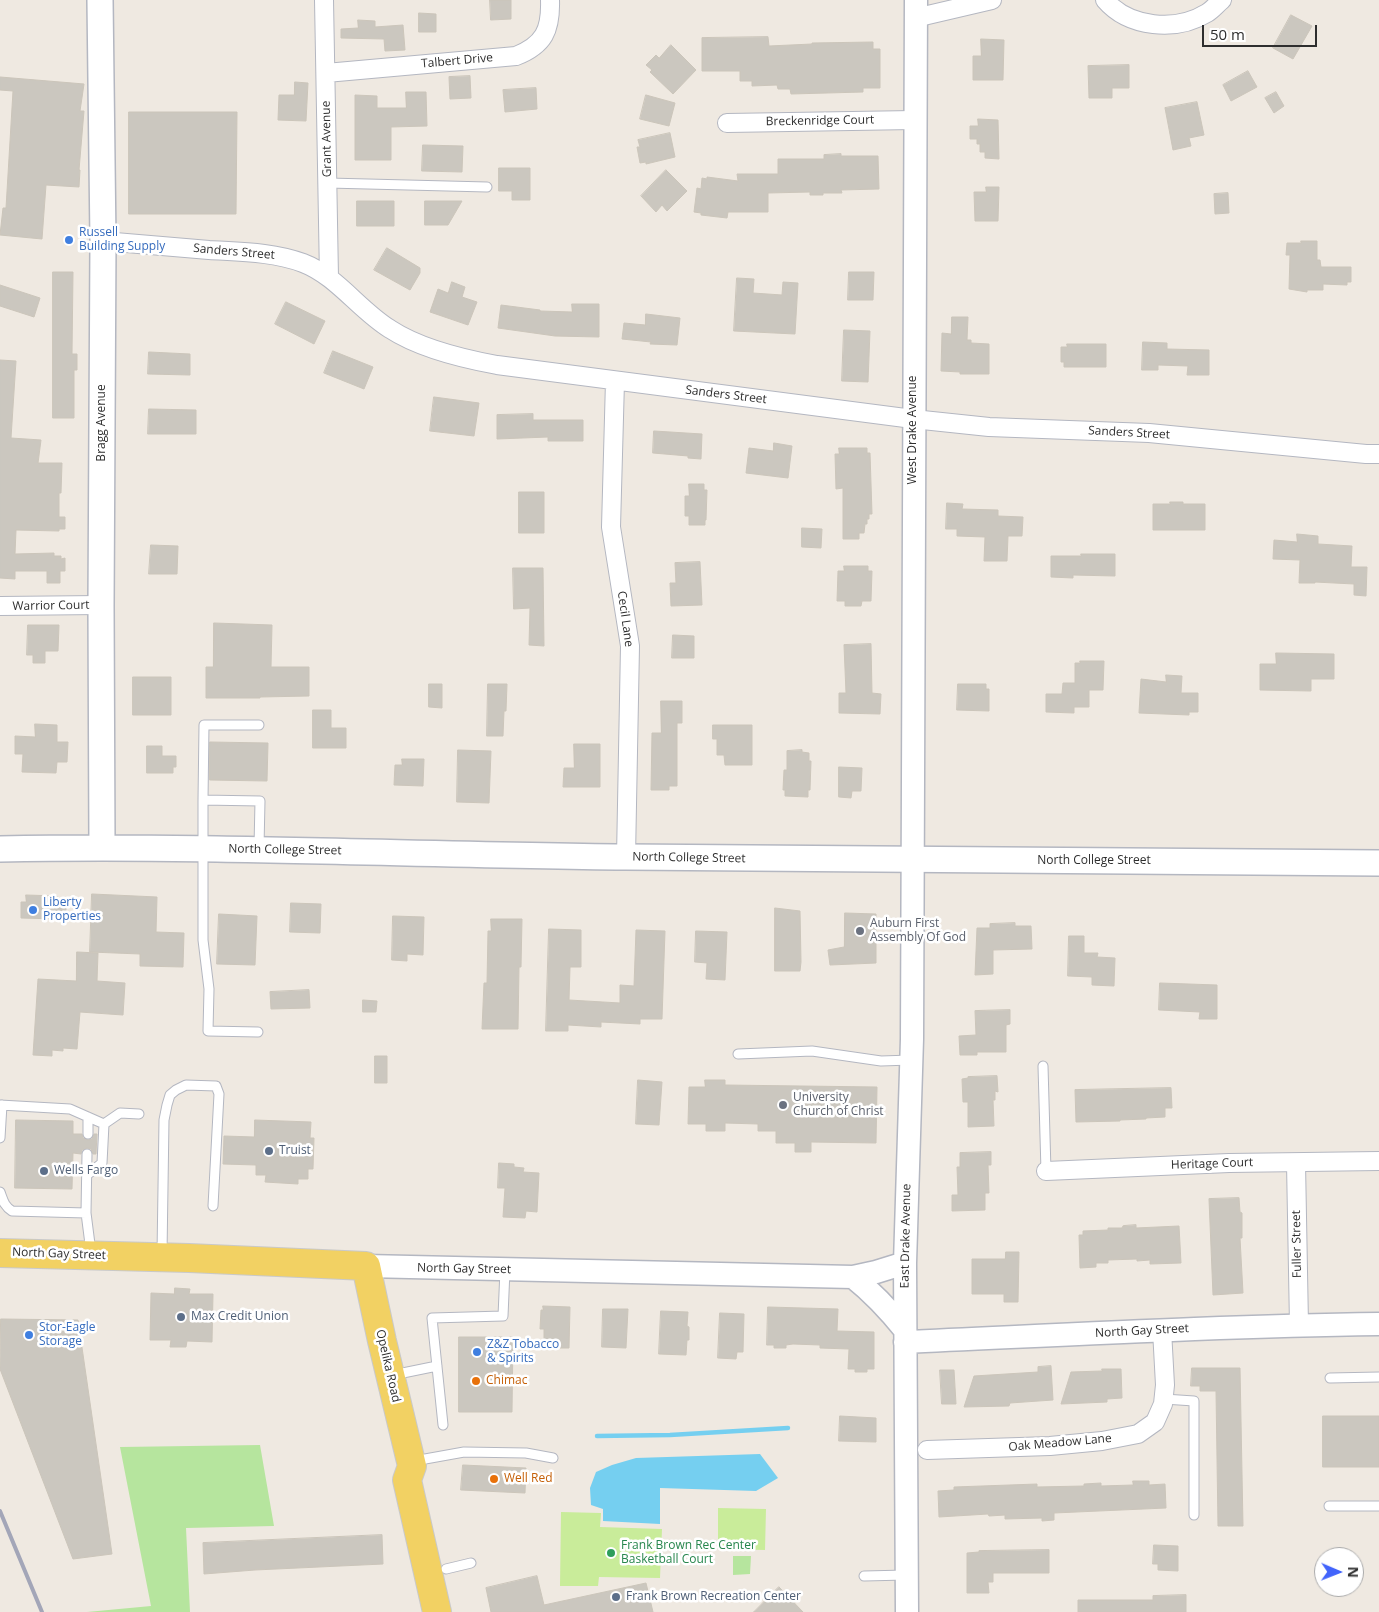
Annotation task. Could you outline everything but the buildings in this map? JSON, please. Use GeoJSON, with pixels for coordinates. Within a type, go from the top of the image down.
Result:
{"type":"FeatureCollection","features":[{"type":"Feature","properties":{"kind":"main road","name":"Bragg Avenue"},"geometry":{"type":"LineString","coordinates":[[100,0],[103,241],[102,847]]}},
{"type":"Feature","properties":{"kind":"main road","name":"North College Street"},"geometry":{"type":"LineString","coordinates":[[0,849],[102,847],[351,850],[514,856],[1379,864]]}},
{"type":"Feature","properties":{"kind":"main road"},"geometry":{"type":"LineString","coordinates":[[0,1237],[13,1253]]}},
{"type":"Feature","properties":{"kind":"main road","name":"North Gay Street"},"geometry":{"type":"LineString","coordinates":[[13,1253],[366,1266]]}},
{"type":"Feature","properties":{"kind":"main road","name":"Opelika Road"},"geometry":{"type":"LineString","coordinates":[[366,1266],[412,1464],[423,1476],[458,1566],[455,1612]]}},
{"type":"Feature","properties":{"kind":"main road","name":"Opelika Road"},"geometry":{"type":"LineString","coordinates":[[412,1464],[407,1480],[437,1612]]}},
{"type":"Feature","properties":{"kind":"street","name":"Grant Avenue"},"geometry":{"type":"LineString","coordinates":[[324,0],[329,277]]}},
{"type":"Feature","properties":{"kind":"street","name":"Talbert Drive"},"geometry":{"type":"LineString","coordinates":[[326,73],[516,56],[530,50],[540,41],[546,31],[550,17],[550,0]]}},
{"type":"Feature","properties":{"kind":"street"},"geometry":{"type":"LineString","coordinates":[[916,9],[992,0]]}},
{"type":"Feature","properties":{"kind":"street"},"geometry":{"type":"LineString","coordinates":[[1105,0],[1109,5],[1131,19],[1157,25],[1183,23],[1207,13],[1222,0]]}},
{"type":"Feature","properties":{"kind":"street","name":"West Drake Avenue"},"geometry":{"type":"LineString","coordinates":[[912,860],[916,9]]}},
{"type":"Feature","properties":{"kind":"street","name":"Breckenridge Court"},"geometry":{"type":"LineString","coordinates":[[726,123],[914,120]]}},
{"type":"Feature","properties":{"kind":"street","name":"Sanders Street"},"geometry":{"type":"LineString","coordinates":[[103,241],[272,254],[304,263],[329,277],[360,306],[390,330],[422,345],[466,359],[489,363],[615,381],[989,427],[1148,433],[1379,454]]}},
{"type":"Feature","properties":{"kind":"street","name":"Cecil Lane"},"geometry":{"type":"LineString","coordinates":[[615,381],[611,527],[630,646],[626,857]]}},
{"type":"Feature","properties":{"kind":"street","name":"Warrior Court"},"geometry":{"type":"LineString","coordinates":[[0,606],[101,605]]}},
{"type":"Feature","properties":{"kind":"street","name":"East Drake Avenue"},"geometry":{"type":"LineString","coordinates":[[907,1612],[905,1263],[911,1060],[912,860]]}},
{"type":"Feature","properties":{"kind":"street","name":"Heritage Court"},"geometry":{"type":"LineString","coordinates":[[1046,1171],[1229,1163],[1379,1161]]}},
{"type":"Feature","properties":{"kind":"street","name":"Fuller Street"},"geometry":{"type":"LineString","coordinates":[[1296,1163],[1299,1325]]}},
{"type":"Feature","properties":{"kind":"street","name":"North Gay Street"},"geometry":{"type":"LineString","coordinates":[[366,1266],[853,1277],[905,1263]]}},
{"type":"Feature","properties":{"kind":"street"},"geometry":{"type":"LineString","coordinates":[[853,1277],[870,1290],[888,1309],[905,1336]]}},
{"type":"Feature","properties":{"kind":"street","name":"North Gay Street"},"geometry":{"type":"LineString","coordinates":[[905,1336],[1379,1324]]}},
{"type":"Feature","properties":{"kind":"street","name":"Oak Meadow Lane"},"geometry":{"type":"LineString","coordinates":[[927,1450],[1050,1446],[1102,1441],[1138,1434],[1155,1422],[1163,1404],[1165,1385],[1162,1330]]}},
{"type":"Feature","properties":{"kind":"lane"},"geometry":{"type":"LineString","coordinates":[[328,183],[487,187]]}},
{"type":"Feature","properties":{"kind":"lane"},"geometry":{"type":"LineString","coordinates":[[258,1032],[208,1031],[209,989],[202,940],[204,725],[259,725]]}},
{"type":"Feature","properties":{"kind":"lane"},"geometry":{"type":"LineString","coordinates":[[203,800],[260,801],[259,850]]}},
{"type":"Feature","properties":{"kind":"lane"},"geometry":{"type":"LineString","coordinates":[[738,1054],[812,1051],[881,1061],[911,1060]]}},
{"type":"Feature","properties":{"kind":"lane"},"geometry":{"type":"LineString","coordinates":[[1043,1066],[1046,1171]]}},
{"type":"Feature","properties":{"kind":"lane"},"geometry":{"type":"LineString","coordinates":[[162,1257],[164,1120],[170,1096],[186,1084],[216,1086],[219,1094],[214,1206]]}},
{"type":"Feature","properties":{"kind":"lane"},"geometry":{"type":"LineString","coordinates":[[0,1138],[1,1105],[70,1109],[104,1124]]}},
{"type":"Feature","properties":{"kind":"lane"},"geometry":{"type":"LineString","coordinates":[[104,1124],[120,1113],[139,1114]]}},
{"type":"Feature","properties":{"kind":"lane"},"geometry":{"type":"LineString","coordinates":[[88,1117],[88,1134]]}},
{"type":"Feature","properties":{"kind":"lane"},"geometry":{"type":"LineString","coordinates":[[87,1175],[102,1163],[104,1124]]}},
{"type":"Feature","properties":{"kind":"lane"},"geometry":{"type":"LineString","coordinates":[[87,1154],[86,1212],[91,1255]]}},
{"type":"Feature","properties":{"kind":"lane"},"geometry":{"type":"LineString","coordinates":[[0,1192],[3,1202],[12,1211],[86,1212]]}},
{"type":"Feature","properties":{"kind":"lane"},"geometry":{"type":"LineString","coordinates":[[443,1425],[432,1318],[503,1316],[505,1269]]}},
{"type":"Feature","properties":{"kind":"lane"},"geometry":{"type":"LineString","coordinates":[[390,1375],[437,1366]]}},
{"type":"Feature","properties":{"kind":"lane"},"geometry":{"type":"LineString","coordinates":[[1330,1378],[1379,1377]]}},
{"type":"Feature","properties":{"kind":"lane"},"geometry":{"type":"LineString","coordinates":[[1164,1399],[1194,1401],[1194,1515]]}},
{"type":"Feature","properties":{"kind":"lane"},"geometry":{"type":"LineString","coordinates":[[412,1464],[464,1452],[526,1453],[553,1458]]}},
{"type":"Feature","properties":{"kind":"lane"},"geometry":{"type":"LineString","coordinates":[[1329,1506],[1379,1506]]}},
{"type":"Feature","properties":{"kind":"lane"},"geometry":{"type":"LineString","coordinates":[[864,1576],[907,1575]]}},
{"type":"Feature","properties":{"kind":"green space"},"geometry":{"type":"Polygon","coordinates":[[[260,1445],[274,1526],[186,1528],[190,1612],[87,1612],[151,1606],[120,1447],[260,1445]]]}},
{"type":"Feature","properties":{"kind":"green space"},"geometry":{"type":"Polygon","coordinates":[[[718,1508],[766,1509],[765,1550],[718,1549],[718,1508]]]}},
{"type":"Feature","properties":{"kind":"green space","name":"Frank Brown Rec Center Basketball Court"},"geometry":{"type":"Polygon","coordinates":[[[561,1512],[601,1513],[600,1527],[662,1529],[660,1578],[599,1577],[598,1586],[560,1586],[561,1512]]]}},
{"type":"Feature","properties":{"kind":"green space"},"geometry":{"type":"Polygon","coordinates":[[[733,1556],[751,1556],[750,1574],[733,1575],[733,1556]]]}},
{"type":"Feature","properties":{"kind":"water"},"geometry":{"type":"Polygon","coordinates":[[[760,1454],[778,1478],[756,1491],[660,1488],[660,1524],[603,1521],[603,1509],[591,1505],[590,1488],[596,1472],[612,1465],[636,1458],[760,1454]]]}},
{"type":"Feature","properties":{"kind":"waterway"},"geometry":{"type":"LineString","coordinates":[[597,1436],[670,1435],[788,1428]]}},
{"type":"Feature","properties":{"kind":"railway"},"geometry":{"type":"LineString","coordinates":[[0,1511],[42,1612]]}},
{"type":"Feature","properties":{"kind":"place","name":"Russell Building Supply"},"geometry":{"type":"Point","coordinates":[69,240]}},
{"type":"Feature","properties":{"kind":"place","name":"Liberty Properties"},"geometry":{"type":"Point","coordinates":[33,910]}},
{"type":"Feature","properties":{"kind":"place","name":"Auburn First Assembly Of God"},"geometry":{"type":"Point","coordinates":[860,931]}},
{"type":"Feature","properties":{"kind":"place","name":"University Church of Christ"},"geometry":{"type":"Point","coordinates":[783,1105]}},
{"type":"Feature","properties":{"kind":"place","name":"Truist"},"geometry":{"type":"Point","coordinates":[269,1151]}},
{"type":"Feature","properties":{"kind":"place","name":"Wells Fargo"},"geometry":{"type":"Point","coordinates":[44,1171]}},
{"type":"Feature","properties":{"kind":"place","name":"Max Credit Union"},"geometry":{"type":"Point","coordinates":[181,1317]}},
{"type":"Feature","properties":{"kind":"place","name":"Stor-Eagle Storage"},"geometry":{"type":"Point","coordinates":[29,1335]}},
{"type":"Feature","properties":{"kind":"place","name":"Z&Z Tobacco & Spirits"},"geometry":{"type":"Point","coordinates":[477,1352]}},
{"type":"Feature","properties":{"kind":"place","name":"Chimac"},"geometry":{"type":"Point","coordinates":[476,1381]}},
{"type":"Feature","properties":{"kind":"place","name":"Well Red"},"geometry":{"type":"Point","coordinates":[494,1479]}},
{"type":"Feature","properties":{"kind":"place","name":"Frank Brown Rec Center Basketball Court"},"geometry":{"type":"Point","coordinates":[611,1553]}},
{"type":"Feature","properties":{"kind":"place","name":"Frank Brown Recreation Center"},"geometry":{"type":"Point","coordinates":[616,1597]}}]}
